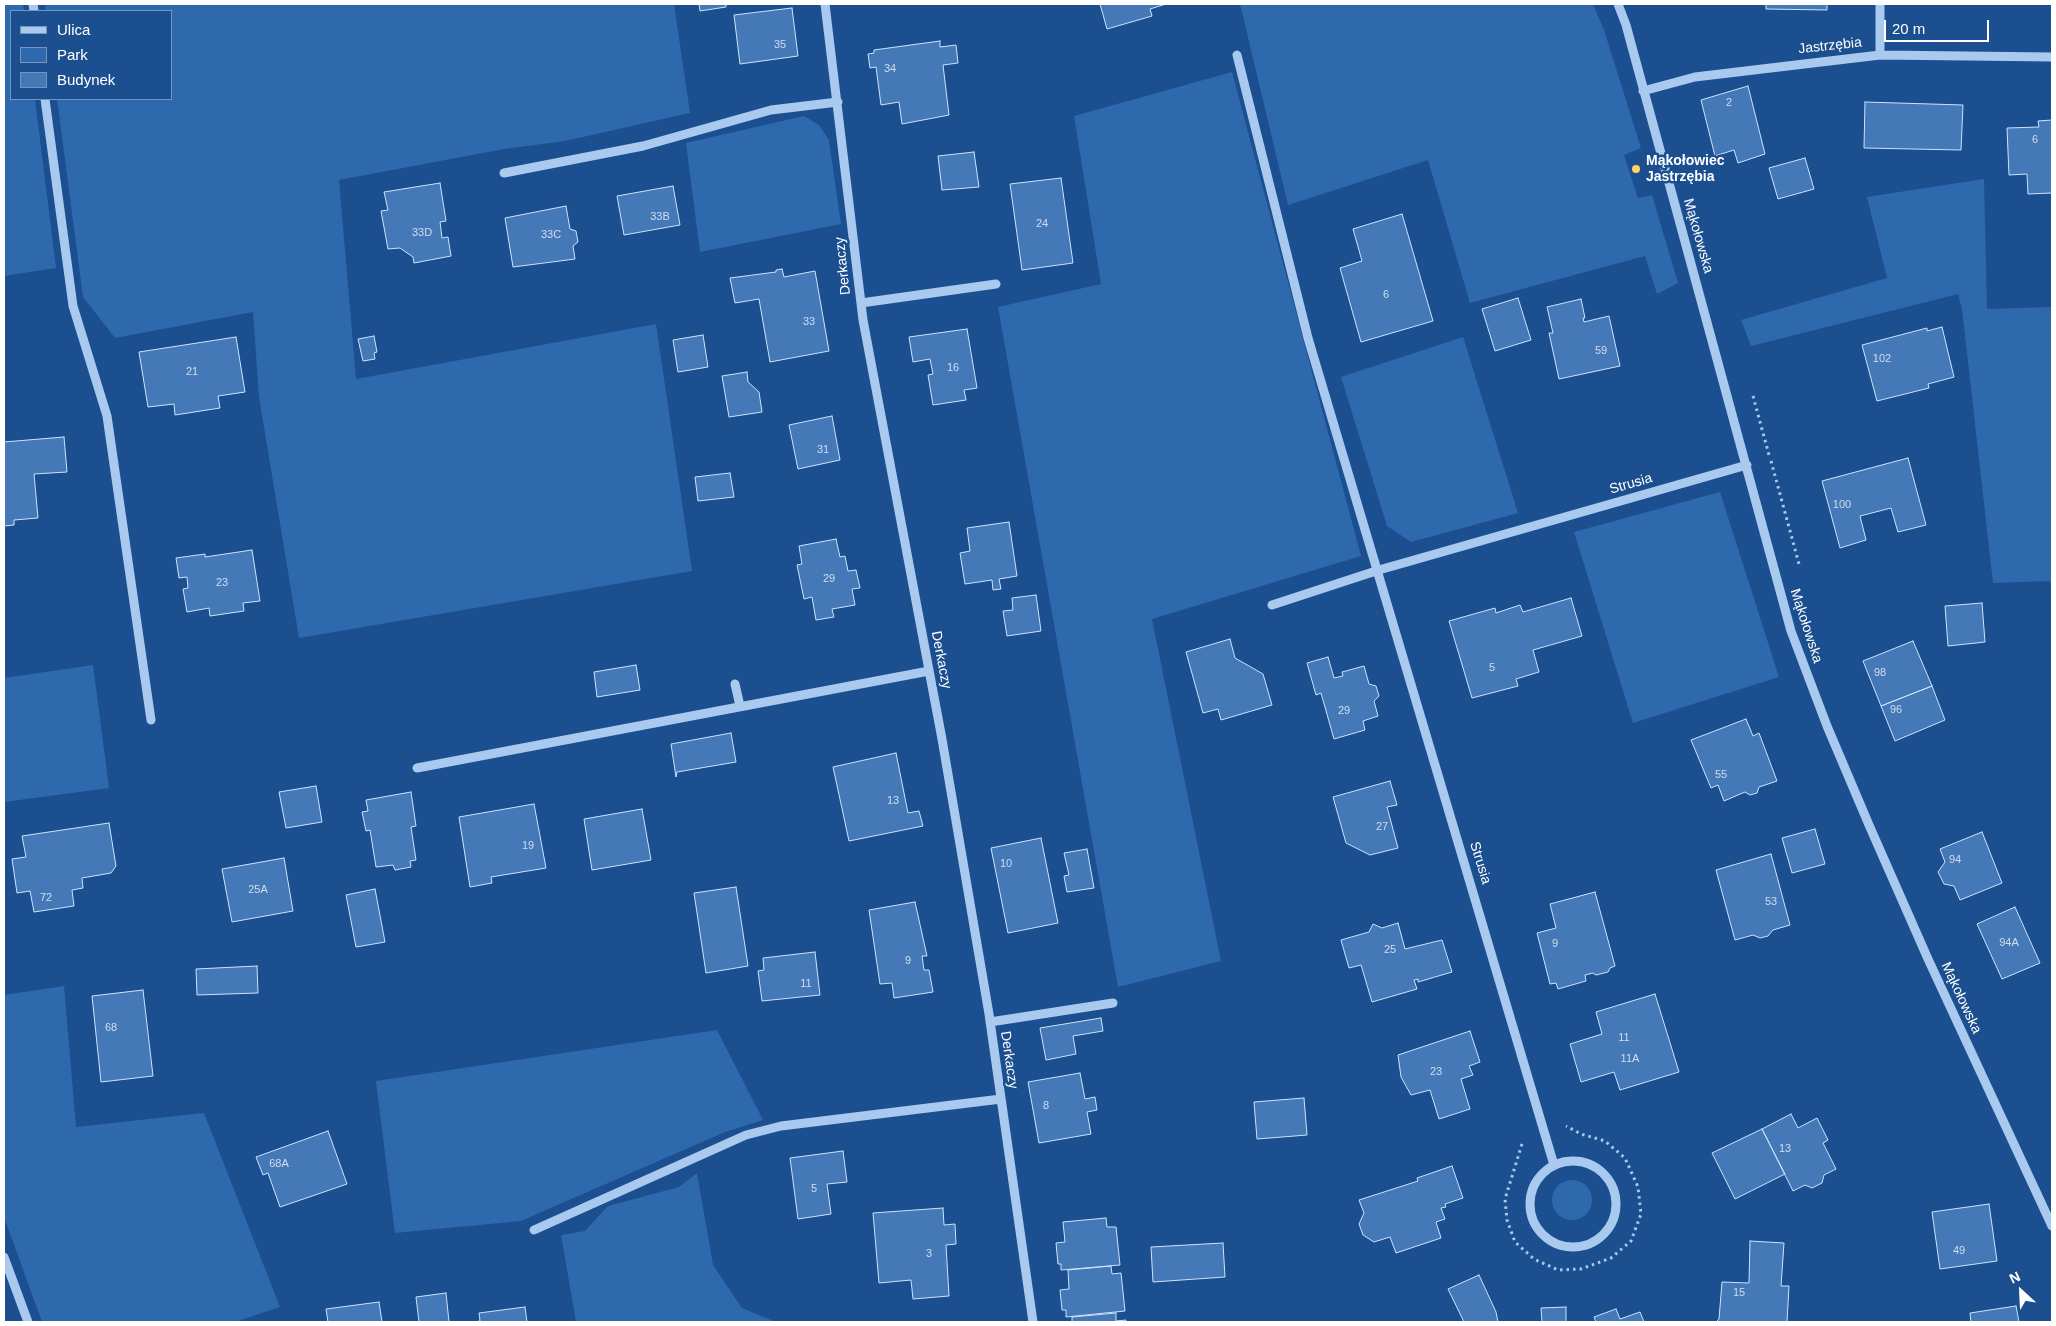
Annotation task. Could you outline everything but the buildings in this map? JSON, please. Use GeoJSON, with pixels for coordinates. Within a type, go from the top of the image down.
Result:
{"type":"FeatureCollection","features":[{"type":"Feature","properties":{"kind":"street","name":"Derkaczy"},"geometry":{"type":"LineString","coordinates":[[825,4],[861,303],[929,670],[990,1022],[1033,1322]]}},
{"type":"Feature","properties":{"kind":"street","name":"Mąkołowska"},"geometry":{"type":"LineString","coordinates":[[1618,4],[1626,25],[1791,631],[1826,726],[1932,968],[2052,1226]]}},
{"type":"Feature","properties":{"kind":"street"},"geometry":{"type":"LineString","coordinates":[[1880,4],[1880,55]]}},
{"type":"Feature","properties":{"kind":"street"},"geometry":{"type":"LineString","coordinates":[[1237,55],[1308,338],[1379,570]]}},
{"type":"Feature","properties":{"kind":"street","name":"Jastrzębia"},"geometry":{"type":"LineString","coordinates":[[1643,91],[1695,77],[1880,55],[2052,57]]}},
{"type":"Feature","properties":{"kind":"street"},"geometry":{"type":"LineString","coordinates":[[45,100],[73,306],[107,416],[151,720]]}},
{"type":"Feature","properties":{"kind":"street"},"geometry":{"type":"LineString","coordinates":[[504,173],[643,146],[771,110],[838,102]]}},
{"type":"Feature","properties":{"kind":"street"},"geometry":{"type":"LineString","coordinates":[[861,303],[996,284]]}},
{"type":"Feature","properties":{"kind":"street","name":"Strusia"},"geometry":{"type":"LineString","coordinates":[[1272,604],[1379,570],[1747,465]]}},
{"type":"Feature","properties":{"kind":"street","name":"Strusia"},"geometry":{"type":"LineString","coordinates":[[1379,570],[1554,1164]]}},
{"type":"Feature","properties":{"kind":"street"},"geometry":{"type":"LineString","coordinates":[[417,768],[929,670]]}},
{"type":"Feature","properties":{"kind":"street"},"geometry":{"type":"LineString","coordinates":[[734,684],[740,706]]}},
{"type":"Feature","properties":{"kind":"street"},"geometry":{"type":"LineString","coordinates":[[990,1022],[1113,1003]]}},
{"type":"Feature","properties":{"kind":"street"},"geometry":{"type":"LineString","coordinates":[[534,1230],[746,1134],[782,1126],[1001,1099]]}},
{"type":"Feature","properties":{"kind":"street"},"geometry":{"type":"LineString","coordinates":[[1568,1160],[1581,1161],[1594,1166],[1606,1175],[1613,1187],[1616,1200],[1615,1214],[1610,1227],[1600,1237],[1588,1244],[1573,1247],[1559,1245],[1546,1238],[1536,1228],[1530,1214],[1530,1199],[1534,1185],[1542,1173],[1554,1164],[1568,1160]]}},
{"type":"Feature","properties":{"kind":"street"},"geometry":{"type":"LineString","coordinates":[[4,1257],[28,1322]]}},
{"type":"Feature","properties":{"kind":"path"},"geometry":{"type":"LineString","coordinates":[[1752,393],[1801,574]]}},
{"type":"Feature","properties":{"kind":"path"},"geometry":{"type":"LineString","coordinates":[[1541,1118],[1524,1129],[1522,1149],[1505,1199],[1507,1220],[1516,1242],[1534,1259],[1558,1270],[1581,1269],[1611,1258],[1631,1241],[1641,1214],[1638,1187],[1626,1158],[1605,1141],[1581,1134],[1564,1126],[1544,1129]]}},
{"type":"Feature","properties":{"kind":"green space"},"geometry":{"type":"Polygon","coordinates":[[[4,4],[23,4],[24,10],[10,10],[10,100],[35,100],[56,268],[4,276],[4,4]]]}},
{"type":"Feature","properties":{"kind":"green space"},"geometry":{"type":"Polygon","coordinates":[[[45,4],[674,4],[690,113],[565,141],[504,149],[339,180],[356,379],[656,324],[692,571],[299,638],[259,397],[253,312],[115,338],[83,297],[57,100],[172,100],[172,10],[46,10],[45,4]]]}},
{"type":"Feature","properties":{"kind":"green space"},"geometry":{"type":"Polygon","coordinates":[[[1240,4],[1593,4],[1604,30],[1641,148],[1624,155],[1638,198],[1652,195],[1678,283],[1657,294],[1645,256],[1470,303],[1428,160],[1288,205],[1240,4]]]}},
{"type":"Feature","properties":{"kind":"green space"},"geometry":{"type":"Polygon","coordinates":[[[1232,72],[1361,556],[1152,619],[1221,961],[1118,987],[998,307],[1101,284],[1074,116],[1232,72]]]}},
{"type":"Feature","properties":{"kind":"green space"},"geometry":{"type":"Polygon","coordinates":[[[804,116],[819,125],[829,140],[841,224],[700,252],[686,143],[804,116]]]}},
{"type":"Feature","properties":{"kind":"green space"},"geometry":{"type":"Polygon","coordinates":[[[1984,179],[1987,309],[2052,307],[2052,588],[2050,581],[1993,583],[1962,309],[1958,294],[1751,346],[1741,320],[1887,278],[1867,197],[1984,179]]]}},
{"type":"Feature","properties":{"kind":"green space"},"geometry":{"type":"Polygon","coordinates":[[[1463,337],[1518,513],[1411,542],[1387,526],[1341,377],[1463,337]]]}},
{"type":"Feature","properties":{"kind":"green space"},"geometry":{"type":"Polygon","coordinates":[[[1720,492],[1779,677],[1633,723],[1574,532],[1720,492]]]}},
{"type":"Feature","properties":{"kind":"green space"},"geometry":{"type":"Polygon","coordinates":[[[93,665],[109,788],[4,802],[4,678],[93,665]]]}},
{"type":"Feature","properties":{"kind":"green space"},"geometry":{"type":"Polygon","coordinates":[[[64,986],[76,1127],[204,1113],[280,1307],[235,1322],[42,1322],[4,1217],[4,995],[64,986]]]}},
{"type":"Feature","properties":{"kind":"green space"},"geometry":{"type":"Polygon","coordinates":[[[717,1030],[763,1120],[725,1132],[521,1221],[395,1233],[376,1081],[717,1030]]]}},
{"type":"Feature","properties":{"kind":"green space"},"geometry":{"type":"Polygon","coordinates":[[[697,1173],[713,1265],[742,1308],[776,1322],[576,1322],[561,1235],[585,1231],[608,1206],[679,1187],[697,1173]]]}},
{"type":"Feature","properties":{"kind":"green space"},"geometry":{"type":"Polygon","coordinates":[[[1568,1180],[1576,1180],[1583,1183],[1589,1189],[1592,1200],[1589,1211],[1583,1217],[1576,1220],[1568,1220],[1561,1217],[1555,1211],[1552,1204],[1552,1196],[1555,1189],[1561,1183],[1568,1180]]]}},
{"type":"Feature","properties":{"kind":"place","name":"Mąkołowiec Jastrzębia"},"geometry":{"type":"Point","coordinates":[1636,169]}}]}
